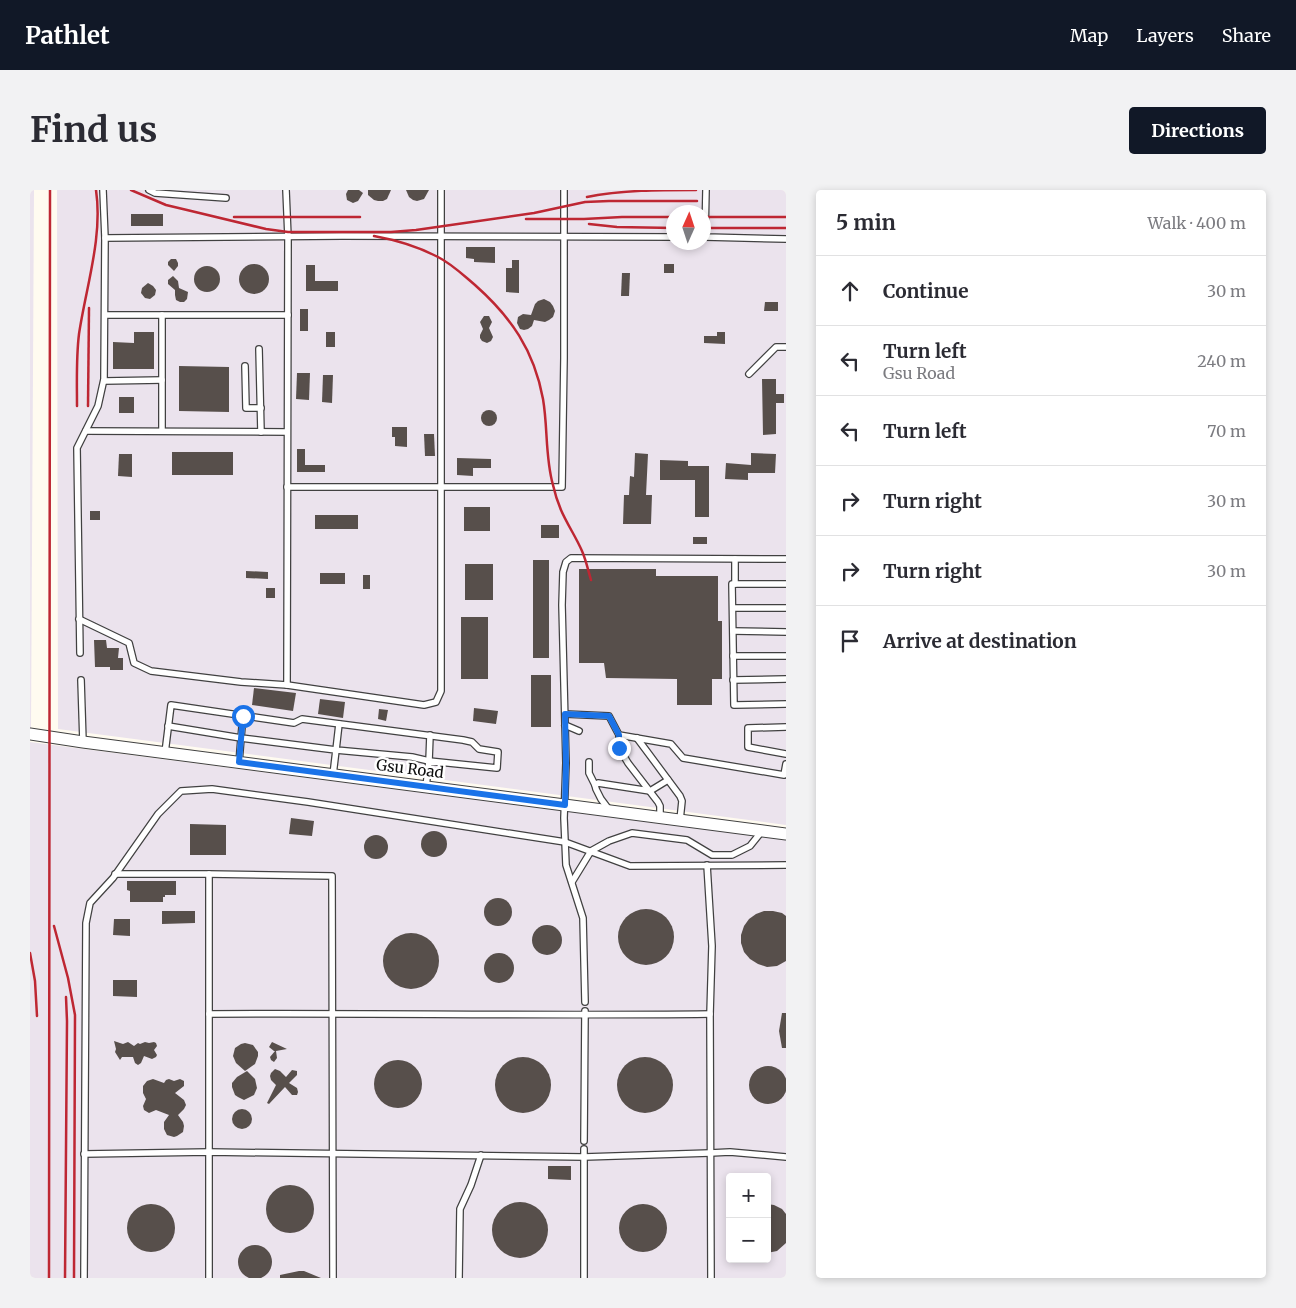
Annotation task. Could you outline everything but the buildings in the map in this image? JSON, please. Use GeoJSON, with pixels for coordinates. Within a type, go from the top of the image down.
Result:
{"type":"FeatureCollection","features":[{"type":"Feature","properties":{"kind":"street","name":"Gsu Road"},"geometry":{"type":"LineString","coordinates":[[30,734],[786,834]]}},
{"type":"Feature","properties":{"kind":"lane"},"geometry":{"type":"LineString","coordinates":[[80,653],[77,448],[98,406],[104,381],[105,238],[103,190]]}},
{"type":"Feature","properties":{"kind":"lane"},"geometry":{"type":"LineString","coordinates":[[149,190],[155,194],[226,198]]}},
{"type":"Feature","properties":{"kind":"lane"},"geometry":{"type":"LineString","coordinates":[[286,190],[288,237],[287,685]]}},
{"type":"Feature","properties":{"kind":"lane"},"geometry":{"type":"LineString","coordinates":[[79,620],[129,643],[134,664],[151,671],[241,682],[287,685],[424,705],[436,702],[440,691],[441,190]]}},
{"type":"Feature","properties":{"kind":"lane"},"geometry":{"type":"LineString","coordinates":[[288,487],[562,487],[564,190]]}},
{"type":"Feature","properties":{"kind":"lane"},"geometry":{"type":"LineString","coordinates":[[705,205],[706,190]]}},
{"type":"Feature","properties":{"kind":"lane"},"geometry":{"type":"LineString","coordinates":[[105,238],[666,237]]}},
{"type":"Feature","properties":{"kind":"lane"},"geometry":{"type":"LineString","coordinates":[[711,237],[786,239]]}},
{"type":"Feature","properties":{"kind":"lane"},"geometry":{"type":"LineString","coordinates":[[105,315],[288,315]]}},
{"type":"Feature","properties":{"kind":"lane"},"geometry":{"type":"LineString","coordinates":[[162,315],[162,431]]}},
{"type":"Feature","properties":{"kind":"lane"},"geometry":{"type":"LineString","coordinates":[[749,374],[776,348],[786,346]]}},
{"type":"Feature","properties":{"kind":"lane"},"geometry":{"type":"LineString","coordinates":[[259,349],[261,432]]}},
{"type":"Feature","properties":{"kind":"lane"},"geometry":{"type":"LineString","coordinates":[[246,366],[246,408],[260,408]]}},
{"type":"Feature","properties":{"kind":"lane"},"geometry":{"type":"LineString","coordinates":[[104,381],[162,380]]}},
{"type":"Feature","properties":{"kind":"lane"},"geometry":{"type":"LineString","coordinates":[[86,431],[288,432]]}},
{"type":"Feature","properties":{"kind":"lane"},"geometry":{"type":"LineString","coordinates":[[585,1002],[583,918],[566,865],[565,842],[566,763],[562,605],[563,572],[566,562],[571,558],[786,559]]}},
{"type":"Feature","properties":{"kind":"lane"},"geometry":{"type":"LineString","coordinates":[[735,559],[735,584],[732,584],[734,705],[786,704]]}},
{"type":"Feature","properties":{"kind":"lane"},"geometry":{"type":"LineString","coordinates":[[735,584],[786,584]]}},
{"type":"Feature","properties":{"kind":"lane"},"geometry":{"type":"LineString","coordinates":[[733,608],[786,608]]}},
{"type":"Feature","properties":{"kind":"lane"},"geometry":{"type":"LineString","coordinates":[[733,631],[786,632]]}},
{"type":"Feature","properties":{"kind":"lane"},"geometry":{"type":"LineString","coordinates":[[733,656],[786,656]]}},
{"type":"Feature","properties":{"kind":"lane"},"geometry":{"type":"LineString","coordinates":[[733,680],[786,679]]}},
{"type":"Feature","properties":{"kind":"lane"},"geometry":{"type":"LineString","coordinates":[[81,680],[83,742]]}},
{"type":"Feature","properties":{"kind":"lane"},"geometry":{"type":"LineString","coordinates":[[165,753],[168,726],[171,705],[294,723],[302,719],[464,740],[472,742],[479,749],[498,752],[497,768],[241,738],[168,726]]}},
{"type":"Feature","properties":{"kind":"lane"},"geometry":{"type":"LineString","coordinates":[[565,714],[609,716],[619,735],[619,748],[660,806],[660,817]]}},
{"type":"Feature","properties":{"kind":"lane"},"geometry":{"type":"LineString","coordinates":[[239,762],[243,716]]}},
{"type":"Feature","properties":{"kind":"lane"},"geometry":{"type":"LineString","coordinates":[[333,775],[339,724]]}},
{"type":"Feature","properties":{"kind":"lane"},"geometry":{"type":"LineString","coordinates":[[565,725],[578,731]]}},
{"type":"Feature","properties":{"kind":"lane"},"geometry":{"type":"LineString","coordinates":[[786,728],[748,728],[748,747],[786,754]]}},
{"type":"Feature","properties":{"kind":"lane"},"geometry":{"type":"LineString","coordinates":[[426,787],[430,735]]}},
{"type":"Feature","properties":{"kind":"lane"},"geometry":{"type":"LineString","coordinates":[[619,735],[670,744],[683,758],[784,775],[786,764]]}},
{"type":"Feature","properties":{"kind":"lane"},"geometry":{"type":"LineString","coordinates":[[637,738],[680,796],[682,801],[680,820]]}},
{"type":"Feature","properties":{"kind":"lane"},"geometry":{"type":"LineString","coordinates":[[589,762],[589,773],[596,790],[610,811]]}},
{"type":"Feature","properties":{"kind":"lane"},"geometry":{"type":"LineString","coordinates":[[595,785],[598,783],[650,791],[668,780]]}},
{"type":"Feature","properties":{"kind":"lane"},"geometry":{"type":"LineString","coordinates":[[84,1278],[86,923],[90,903],[115,874],[158,814],[181,791],[212,789],[565,842],[630,866],[786,865]]}},
{"type":"Feature","properties":{"kind":"lane"},"geometry":{"type":"LineString","coordinates":[[572,882],[591,851],[610,841],[632,833],[687,840],[712,854],[732,855],[750,846],[762,830]]}},
{"type":"Feature","properties":{"kind":"lane"},"geometry":{"type":"LineString","coordinates":[[707,866],[712,946],[710,1014],[711,1278]]}},
{"type":"Feature","properties":{"kind":"lane"},"geometry":{"type":"LineString","coordinates":[[115,874],[332,876],[333,1278]]}},
{"type":"Feature","properties":{"kind":"lane"},"geometry":{"type":"LineString","coordinates":[[209,874],[209,1278]]}},
{"type":"Feature","properties":{"kind":"lane"},"geometry":{"type":"LineString","coordinates":[[584,1141],[585,1013]]}},
{"type":"Feature","properties":{"kind":"lane"},"geometry":{"type":"LineString","coordinates":[[209,1014],[710,1014]]}},
{"type":"Feature","properties":{"kind":"lane"},"geometry":{"type":"LineString","coordinates":[[584,1149],[584,1278]]}},
{"type":"Feature","properties":{"kind":"lane"},"geometry":{"type":"LineString","coordinates":[[84,1154],[209,1152],[584,1157],[730,1152],[786,1156]]}},
{"type":"Feature","properties":{"kind":"lane"},"geometry":{"type":"LineString","coordinates":[[459,1278],[460,1209],[482,1155]]}},
{"type":"Feature","properties":{"kind":"shaded area"},"geometry":{"type":"Polygon","coordinates":[[[30,190],[34,190],[31,730],[30,730],[30,190]]]}},
{"type":"Feature","properties":{"kind":"shaded area"},"geometry":{"type":"Polygon","coordinates":[[[57,190],[786,190],[786,825],[58,729],[57,190]]]}},
{"type":"Feature","properties":{"kind":"shaded area"},"geometry":{"type":"Polygon","coordinates":[[[30,742],[786,840],[786,1278],[30,1278],[30,742]]]}},
{"type":"Feature","properties":{"kind":"railway"},"geometry":{"type":"LineString","coordinates":[[49,1278],[50,190]]}},
{"type":"Feature","properties":{"kind":"railway"},"geometry":{"type":"LineString","coordinates":[[77,406],[79,334],[96,244],[98,208],[96,190]]}},
{"type":"Feature","properties":{"kind":"railway"},"geometry":{"type":"LineString","coordinates":[[131,190],[166,205],[266,229],[288,232],[391,232],[534,213],[585,202],[697,201]]}},
{"type":"Feature","properties":{"kind":"railway"},"geometry":{"type":"LineString","coordinates":[[587,197],[655,190],[696,190]]}},
{"type":"Feature","properties":{"kind":"railway"},"geometry":{"type":"LineString","coordinates":[[234,217],[360,217]]}},
{"type":"Feature","properties":{"kind":"railway"},"geometry":{"type":"LineString","coordinates":[[526,219],[666,217]]}},
{"type":"Feature","properties":{"kind":"railway"},"geometry":{"type":"LineString","coordinates":[[711,217],[786,217]]}},
{"type":"Feature","properties":{"kind":"railway"},"geometry":{"type":"LineString","coordinates":[[589,224],[617,227],[666,228]]}},
{"type":"Feature","properties":{"kind":"railway"},"geometry":{"type":"LineString","coordinates":[[711,228],[786,228]]}},
{"type":"Feature","properties":{"kind":"railway"},"geometry":{"type":"LineString","coordinates":[[374,236],[415,247],[431,253],[448,263],[500,309],[519,336],[534,365],[539,381],[545,410],[550,474],[556,495],[563,515],[582,551],[591,580]]}},
{"type":"Feature","properties":{"kind":"railway"},"geometry":{"type":"LineString","coordinates":[[88,406],[89,308]]}},
{"type":"Feature","properties":{"kind":"railway"},"geometry":{"type":"LineString","coordinates":[[54,926],[68,978],[75,1015],[74,1278]]}},
{"type":"Feature","properties":{"kind":"railway"},"geometry":{"type":"LineString","coordinates":[[30,953],[35,981],[37,1016]]}},
{"type":"Feature","properties":{"kind":"railway"},"geometry":{"type":"LineString","coordinates":[[65,1278],[66,997]]}},
{"type":"Feature","properties":{"kind":"route"},"geometry":{"type":"LineString","coordinates":[[243,716],[239,762],[565,805],[565,714],[609,716],[619,735],[619,748]]}}]}
